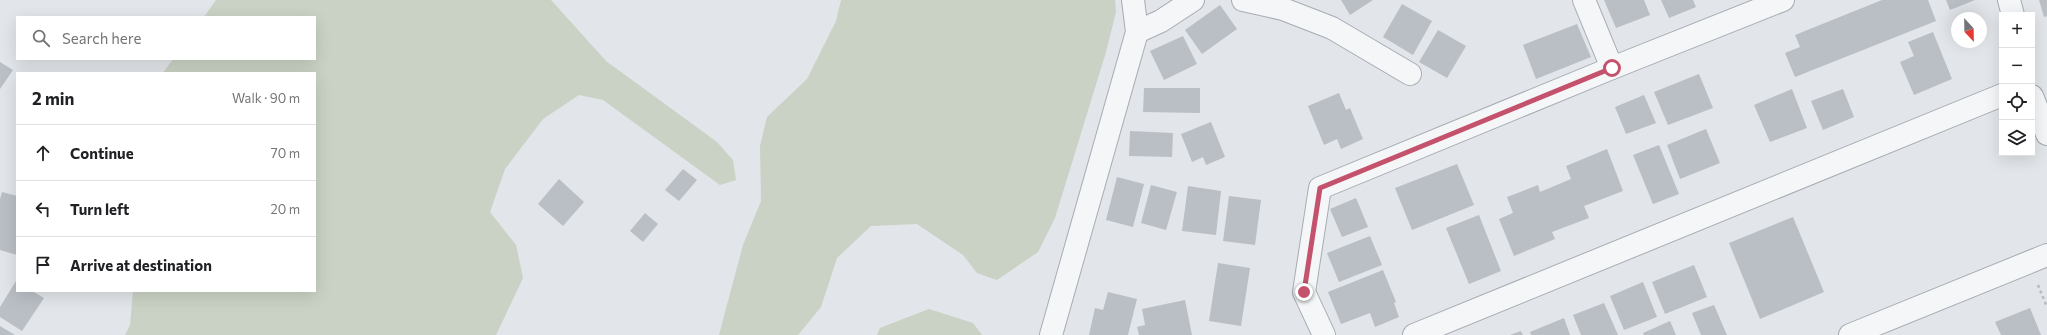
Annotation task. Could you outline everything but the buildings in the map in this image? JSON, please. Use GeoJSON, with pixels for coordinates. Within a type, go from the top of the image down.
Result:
{"type":"FeatureCollection","features":[{"type":"Feature","properties":{"kind":"street"},"geometry":{"type":"LineString","coordinates":[[1051,335],[1136,32],[1133,0]]}},
{"type":"Feature","properties":{"kind":"street"},"geometry":{"type":"LineString","coordinates":[[1136,32],[1160,21],[1193,0]]}},
{"type":"Feature","properties":{"kind":"street"},"geometry":{"type":"LineString","coordinates":[[1243,0],[1283,9],[1332,28],[1410,74]]}},
{"type":"Feature","properties":{"kind":"street"},"geometry":{"type":"LineString","coordinates":[[1584,0],[1612,68]]}},
{"type":"Feature","properties":{"kind":"street"},"geometry":{"type":"LineString","coordinates":[[1324,335],[1304,292],[1320,188],[1612,68],[1783,0]]}},
{"type":"Feature","properties":{"kind":"street"},"geometry":{"type":"LineString","coordinates":[[2009,0],[2011,12]]}},
{"type":"Feature","properties":{"kind":"street"},"geometry":{"type":"LineString","coordinates":[[1414,335],[1999,96]]}},
{"type":"Feature","properties":{"kind":"street"},"geometry":{"type":"LineString","coordinates":[[2035,104],[2047,134]]}},
{"type":"Feature","properties":{"kind":"street"},"geometry":{"type":"LineString","coordinates":[[1850,335],[2047,255]]}},
{"type":"Feature","properties":{"kind":"green space"},"geometry":{"type":"Polygon","coordinates":[[[216,0],[551,0],[606,61],[717,142],[733,160],[736,180],[720,185],[603,100],[579,95],[543,119],[505,169],[490,212],[516,245],[523,278],[496,335],[125,335],[130,325],[133,292],[316,292],[316,72],[164,72],[172,60],[316,60],[316,16],[205,16],[216,0]]]}},
{"type":"Feature","properties":{"kind":"green space"},"geometry":{"type":"Polygon","coordinates":[[[841,0],[1115,0],[1116,12],[1106,52],[1055,218],[1038,252],[997,280],[977,273],[963,255],[917,224],[871,226],[837,258],[821,307],[798,335],[719,335],[743,245],[761,201],[760,146],[767,117],[807,79],[836,21],[841,0]]]}},
{"type":"Feature","properties":{"kind":"green space"},"geometry":{"type":"Polygon","coordinates":[[[929,309],[973,323],[982,335],[877,335],[880,328],[929,309]]]}},
{"type":"Feature","properties":{"kind":"route"},"geometry":{"type":"LineString","coordinates":[[1304,292],[1320,188],[1612,68]]}}]}
